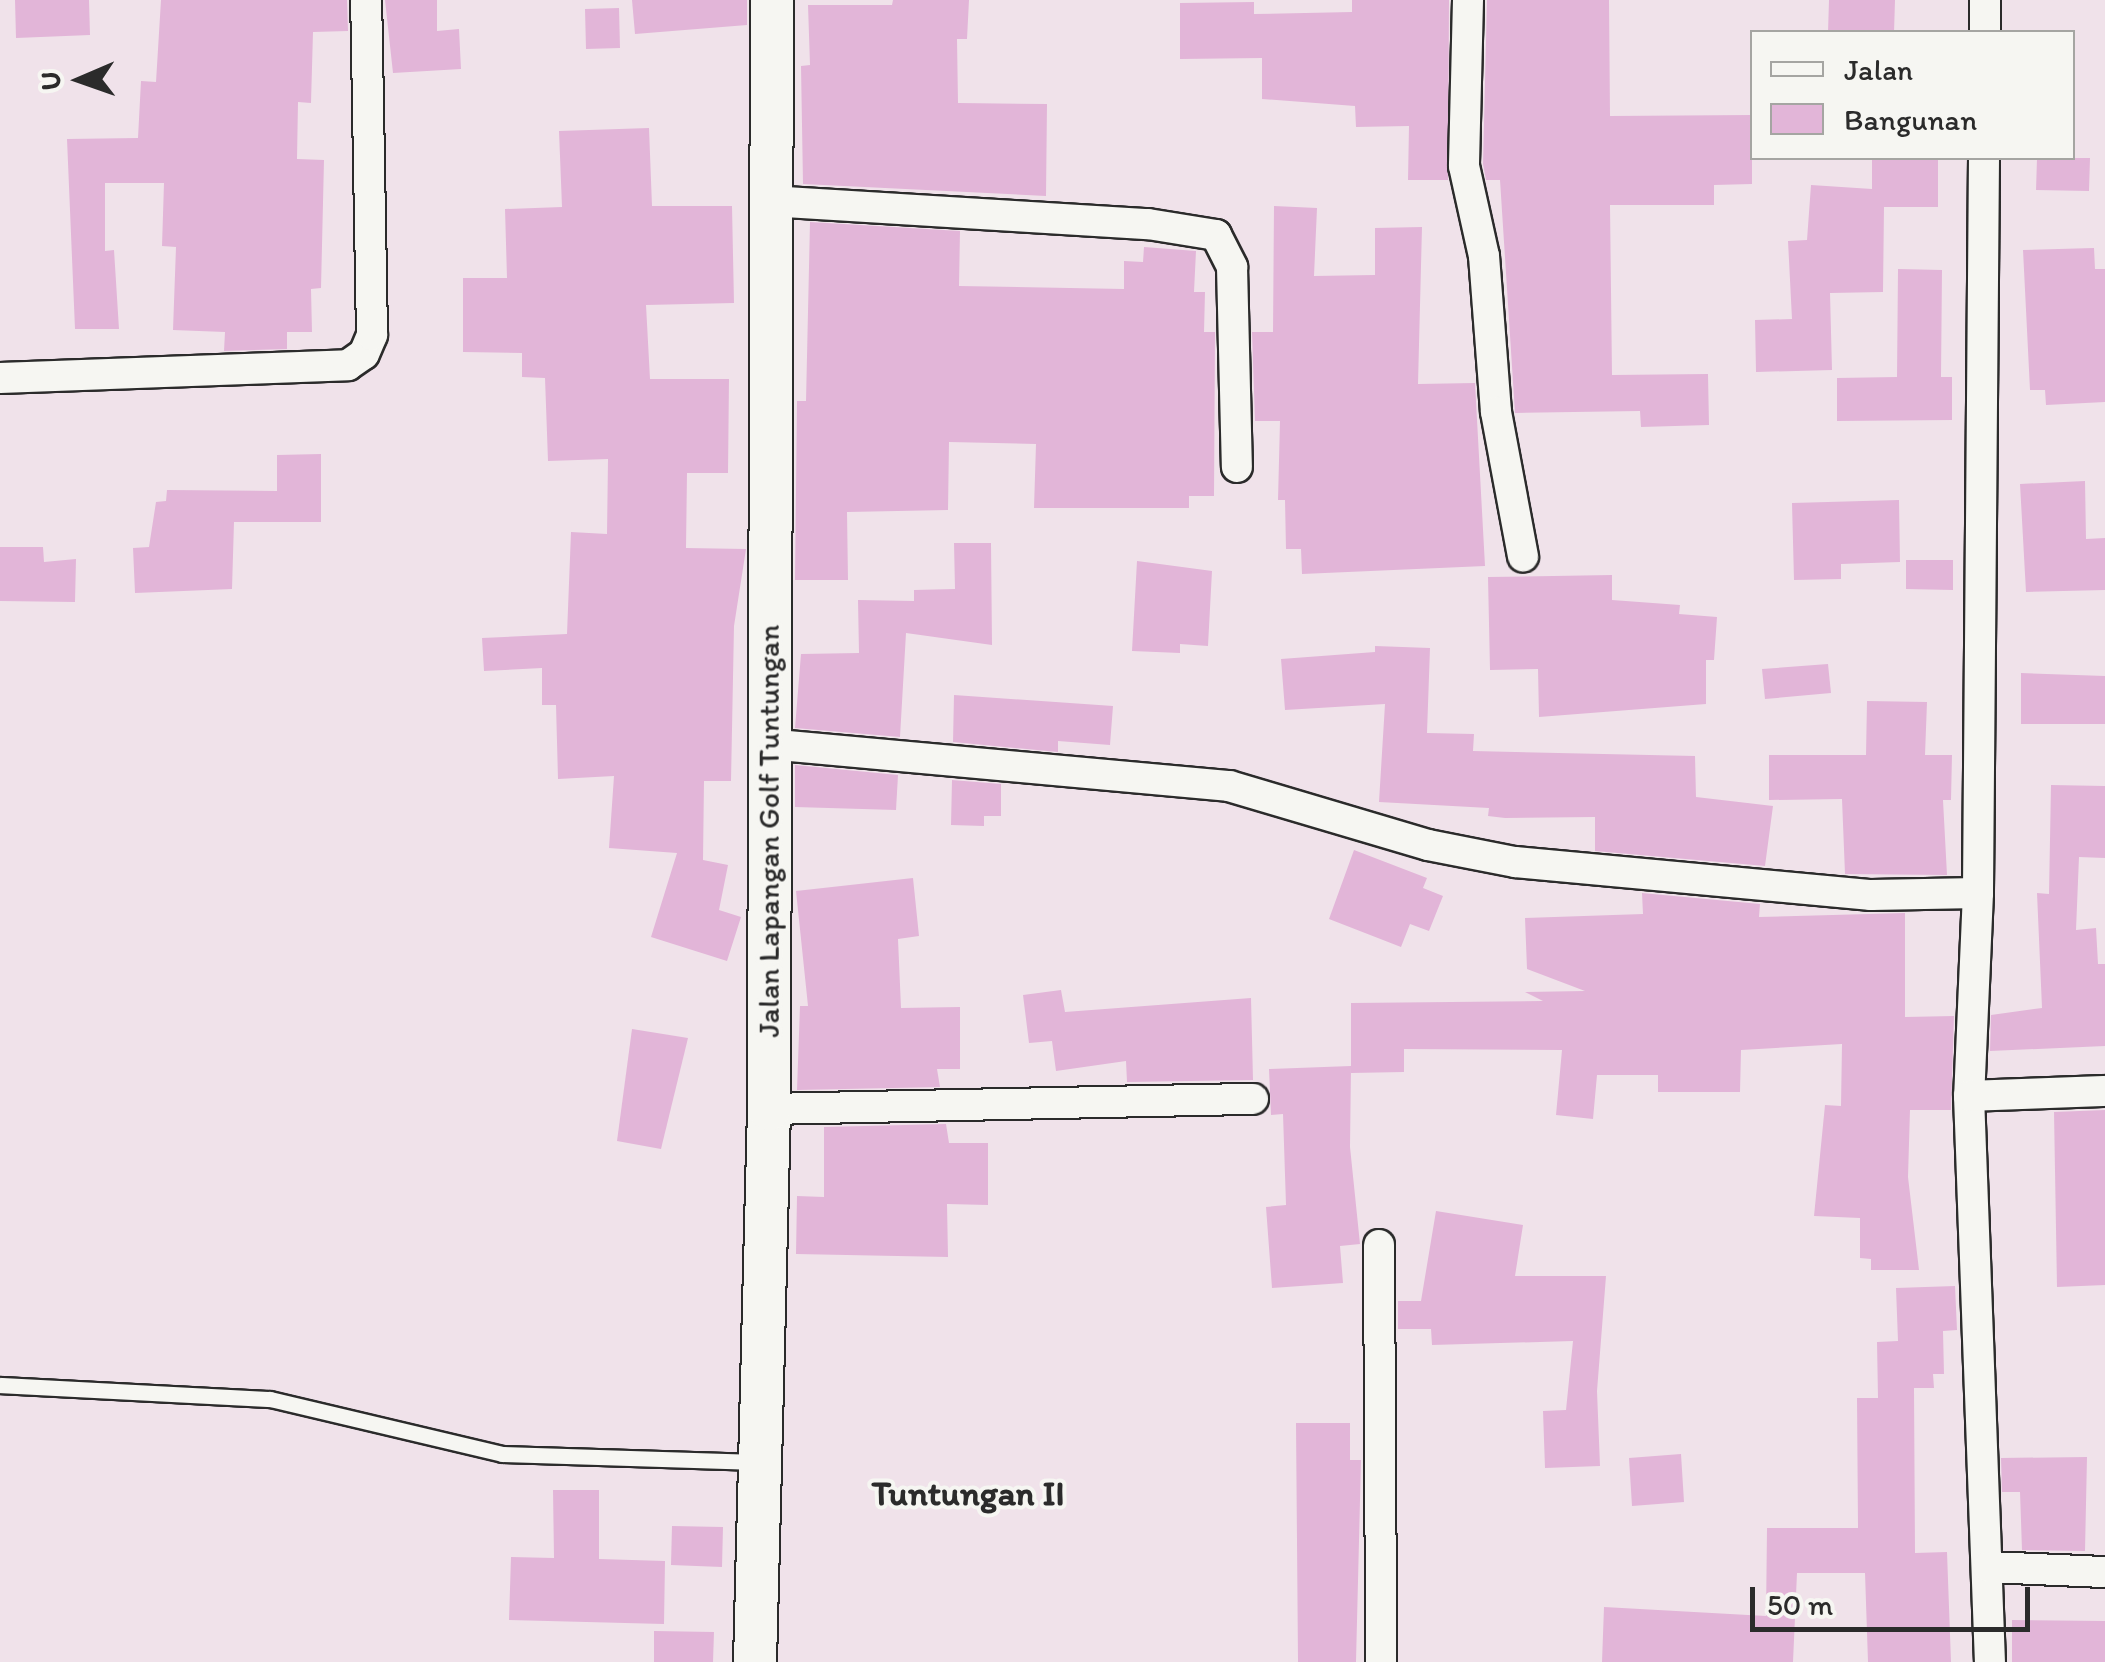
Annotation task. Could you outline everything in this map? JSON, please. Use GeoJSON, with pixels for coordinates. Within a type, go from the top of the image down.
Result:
{"type":"FeatureCollection","features":[{"type":"Feature","properties":{"kind":"street"},"geometry":{"type":"LineString","coordinates":[[0,378],[348,366],[364,354],[372,334],[366,0]]}},
{"type":"Feature","properties":{"kind":"street","name":"Jalan Lapangan Golf Tuntungan"},"geometry":{"type":"LineString","coordinates":[[755,1662],[768,1109],[772,0]]}},
{"type":"Feature","properties":{"kind":"street"},"geometry":{"type":"LineString","coordinates":[[1468,0],[1464,166],[1484,256],[1496,412],[1523,556]]}},
{"type":"Feature","properties":{"kind":"street"},"geometry":{"type":"LineString","coordinates":[[1985,0],[1985,30]]}},
{"type":"Feature","properties":{"kind":"street"},"geometry":{"type":"LineString","coordinates":[[1984,160],[1978,894],[1969,1096],[1990,1662]]}},
{"type":"Feature","properties":{"kind":"street"},"geometry":{"type":"LineString","coordinates":[[769,201],[1148,224],[1216,234],[1232,267],[1237,467]]}},
{"type":"Feature","properties":{"kind":"street"},"geometry":{"type":"LineString","coordinates":[[767,744],[1230,786],[1428,845],[1516,862],[1871,895],[1978,894]]}},
{"type":"Feature","properties":{"kind":"street"},"geometry":{"type":"LineString","coordinates":[[1969,1096],[2105,1091]]}},
{"type":"Feature","properties":{"kind":"street"},"geometry":{"type":"LineString","coordinates":[[768,1109],[1254,1099]]}},
{"type":"Feature","properties":{"kind":"street"},"geometry":{"type":"LineString","coordinates":[[1379,1245],[1382,1662]]}},
{"type":"Feature","properties":{"kind":"street"},"geometry":{"type":"LineString","coordinates":[[1989,1567],[2105,1572]]}},
{"type":"Feature","properties":{"kind":"lane"},"geometry":{"type":"LineString","coordinates":[[0,1385],[270,1399],[502,1454],[758,1462]]}},
{"type":"Feature","properties":{"kind":"building"},"geometry":{"type":"Polygon","coordinates":[[[15,0],[89,0],[90,35],[16,38],[15,0]]]}},
{"type":"Feature","properties":{"kind":"building"},"geometry":{"type":"Polygon","coordinates":[[[161,0],[347,0],[348,31],[313,32],[311,103],[298,102],[297,159],[324,160],[321,288],[311,289],[312,332],[287,332],[287,349],[224,351],[225,332],[173,330],[176,247],[162,246],[164,183],[105,183],[105,251],[114,250],[119,329],[75,329],[67,139],[138,138],[141,81],[156,82],[161,0]]]}},
{"type":"Feature","properties":{"kind":"building"},"geometry":{"type":"Polygon","coordinates":[[[385,0],[437,0],[437,31],[459,29],[461,69],[393,73],[385,0]]]}},
{"type":"Feature","properties":{"kind":"building"},"geometry":{"type":"Polygon","coordinates":[[[632,0],[747,0],[747,25],[635,34],[632,0]]]}},
{"type":"Feature","properties":{"kind":"building"},"geometry":{"type":"Polygon","coordinates":[[[893,0],[969,0],[967,39],[957,39],[958,103],[1047,104],[1046,196],[803,184],[801,66],[810,65],[808,5],[892,5],[893,0]]]}},
{"type":"Feature","properties":{"kind":"building"},"geometry":{"type":"Polygon","coordinates":[[[1352,0],[1449,0],[1448,180],[1408,180],[1409,126],[1356,127],[1355,106],[1262,99],[1262,58],[1180,59],[1180,3],[1254,2],[1254,14],[1352,12],[1352,0]]]}},
{"type":"Feature","properties":{"kind":"building"},"geometry":{"type":"Polygon","coordinates":[[[1487,0],[1609,0],[1610,116],[1750,115],[1752,184],[1714,185],[1714,205],[1610,205],[1612,375],[1708,374],[1709,425],[1641,427],[1640,411],[1515,413],[1500,180],[1486,180],[1483,164],[1487,0]]]}},
{"type":"Feature","properties":{"kind":"building"},"geometry":{"type":"Polygon","coordinates":[[[1829,0],[1895,0],[1894,30],[1828,30],[1829,0]]]}},
{"type":"Feature","properties":{"kind":"building"},"geometry":{"type":"Polygon","coordinates":[[[619,8],[620,48],[586,49],[585,9],[619,8]]]}},
{"type":"Feature","properties":{"kind":"building"},"geometry":{"type":"Polygon","coordinates":[[[649,128],[652,206],[732,206],[734,303],[646,305],[650,379],[729,379],[728,473],[687,473],[686,548],[746,549],[734,626],[731,781],[704,781],[703,860],[728,865],[719,910],[741,917],[727,961],[651,937],[677,853],[609,848],[614,776],[558,779],[556,705],[542,705],[542,668],[484,671],[482,638],[567,634],[571,532],[607,534],[608,459],[548,461],[545,378],[522,377],[522,353],[463,352],[463,278],[507,278],[505,209],[562,207],[559,131],[649,128]]]}},
{"type":"Feature","properties":{"kind":"building"},"geometry":{"type":"Polygon","coordinates":[[[2090,158],[2089,191],[2036,190],[2037,160],[2090,158]]]}},
{"type":"Feature","properties":{"kind":"building"},"geometry":{"type":"Polygon","coordinates":[[[1872,160],[1938,160],[1938,207],[1884,207],[1883,292],[1830,293],[1832,370],[1756,372],[1755,320],[1792,319],[1788,241],[1807,240],[1811,185],[1872,189],[1872,160]]]}},
{"type":"Feature","properties":{"kind":"building"},"geometry":{"type":"Polygon","coordinates":[[[1274,206],[1317,208],[1314,276],[1375,275],[1375,228],[1422,227],[1418,384],[1475,383],[1485,566],[1302,574],[1301,549],[1286,549],[1285,500],[1278,500],[1280,421],[1255,421],[1252,332],[1273,332],[1274,206]]]}},
{"type":"Feature","properties":{"kind":"building"},"geometry":{"type":"Polygon","coordinates":[[[810,222],[960,231],[959,286],[1124,289],[1124,261],[1143,262],[1144,247],[1196,251],[1194,292],[1205,292],[1204,332],[1215,332],[1214,496],[1189,496],[1189,508],[1034,508],[1036,444],[949,442],[948,510],[847,512],[848,580],[795,580],[797,401],[806,401],[810,222]]]}},
{"type":"Feature","properties":{"kind":"building"},"geometry":{"type":"Polygon","coordinates":[[[2094,248],[2095,269],[2105,269],[2105,402],[2046,405],[2045,390],[2030,390],[2023,250],[2094,248]]]}},
{"type":"Feature","properties":{"kind":"building"},"geometry":{"type":"Polygon","coordinates":[[[1898,269],[1942,270],[1941,377],[1952,377],[1952,420],[1837,421],[1837,378],[1897,377],[1898,269]]]}},
{"type":"Feature","properties":{"kind":"building"},"geometry":{"type":"Polygon","coordinates":[[[321,454],[321,522],[234,522],[232,589],[135,593],[133,548],[149,547],[156,502],[166,501],[167,490],[277,491],[277,455],[321,454]]]}},
{"type":"Feature","properties":{"kind":"building"},"geometry":{"type":"Polygon","coordinates":[[[2085,481],[2086,539],[2105,538],[2105,590],[2026,592],[2020,484],[2085,481]]]}},
{"type":"Feature","properties":{"kind":"building"},"geometry":{"type":"Polygon","coordinates":[[[1899,500],[1900,562],[1841,564],[1841,579],[1794,580],[1792,503],[1899,500]]]}},
{"type":"Feature","properties":{"kind":"building"},"geometry":{"type":"Polygon","coordinates":[[[954,543],[991,543],[992,645],[906,633],[900,737],[795,728],[801,654],[859,653],[858,600],[914,601],[914,590],[955,589],[954,543]]]}},
{"type":"Feature","properties":{"kind":"building"},"geometry":{"type":"Polygon","coordinates":[[[0,547],[43,547],[44,562],[76,559],[75,602],[0,601],[0,547]]]}},
{"type":"Feature","properties":{"kind":"building"},"geometry":{"type":"Polygon","coordinates":[[[1906,560],[1953,560],[1953,590],[1906,589],[1906,560]]]}},
{"type":"Feature","properties":{"kind":"building"},"geometry":{"type":"Polygon","coordinates":[[[1137,561],[1212,571],[1208,646],[1180,644],[1180,653],[1132,651],[1137,561]]]}},
{"type":"Feature","properties":{"kind":"building"},"geometry":{"type":"Polygon","coordinates":[[[1612,575],[1612,600],[1680,605],[1679,614],[1717,617],[1714,660],[1706,660],[1706,704],[1539,717],[1538,669],[1490,670],[1488,577],[1612,575]]]}},
{"type":"Feature","properties":{"kind":"building"},"geometry":{"type":"Polygon","coordinates":[[[1375,646],[1430,648],[1427,733],[1474,734],[1473,751],[1695,756],[1696,797],[1773,806],[1765,866],[1595,851],[1595,817],[1505,818],[1488,816],[1489,808],[1379,802],[1385,704],[1285,710],[1281,659],[1375,652],[1375,646]]]}},
{"type":"Feature","properties":{"kind":"building"},"geometry":{"type":"Polygon","coordinates":[[[1828,664],[1831,693],[1765,699],[1762,669],[1828,664]]]}},
{"type":"Feature","properties":{"kind":"building"},"geometry":{"type":"Polygon","coordinates":[[[2021,673],[2105,676],[2105,724],[2021,724],[2021,673]]]}},
{"type":"Feature","properties":{"kind":"building"},"geometry":{"type":"Polygon","coordinates":[[[954,695],[1113,706],[1110,745],[1058,741],[1058,752],[953,742],[954,695]]]}},
{"type":"Feature","properties":{"kind":"building"},"geometry":{"type":"Polygon","coordinates":[[[1867,701],[1927,702],[1925,755],[1952,755],[1951,800],[1943,800],[1947,875],[1845,874],[1842,799],[1769,800],[1769,755],[1866,755],[1867,701]]]}},
{"type":"Feature","properties":{"kind":"building"},"geometry":{"type":"Polygon","coordinates":[[[795,765],[898,775],[896,810],[795,807],[795,765]]]}},
{"type":"Feature","properties":{"kind":"building"},"geometry":{"type":"Polygon","coordinates":[[[952,780],[1001,784],[1001,816],[984,816],[984,826],[951,825],[952,780]]]}},
{"type":"Feature","properties":{"kind":"building"},"geometry":{"type":"Polygon","coordinates":[[[2051,785],[2105,786],[2105,858],[2079,857],[2076,930],[2096,928],[2098,964],[2105,964],[2105,1046],[1990,1051],[1991,1015],[2042,1008],[2037,893],[2049,894],[2051,785]]]}},
{"type":"Feature","properties":{"kind":"building"},"geometry":{"type":"Polygon","coordinates":[[[1354,850],[1427,878],[1423,888],[1443,896],[1429,931],[1410,924],[1401,947],[1329,919],[1354,850]]]}},
{"type":"Feature","properties":{"kind":"building"},"geometry":{"type":"Polygon","coordinates":[[[913,878],[919,936],[898,939],[901,1008],[960,1007],[960,1069],[937,1069],[940,1087],[797,1090],[800,1006],[808,1006],[796,891],[913,878]]]}},
{"type":"Feature","properties":{"kind":"building"},"geometry":{"type":"Polygon","coordinates":[[[1642,893],[1760,904],[1759,917],[1905,913],[1905,1017],[1954,1016],[1951,1110],[1910,1110],[1908,1177],[1919,1270],[1871,1270],[1871,1259],[1860,1258],[1860,1218],[1814,1216],[1825,1105],[1841,1106],[1842,1044],[1741,1050],[1740,1092],[1658,1092],[1658,1075],[1597,1075],[1593,1119],[1556,1115],[1562,1050],[1404,1049],[1404,1072],[1351,1073],[1351,1003],[1543,1001],[1525,992],[1585,991],[1527,969],[1525,918],[1643,914],[1642,893]]]}},
{"type":"Feature","properties":{"kind":"building"},"geometry":{"type":"Polygon","coordinates":[[[1061,990],[1065,1012],[1251,998],[1253,1080],[1127,1082],[1126,1061],[1056,1071],[1052,1041],[1029,1043],[1023,995],[1061,990]]]}},
{"type":"Feature","properties":{"kind":"building"},"geometry":{"type":"Polygon","coordinates":[[[632,1029],[688,1038],[661,1149],[617,1141],[632,1029]]]}},
{"type":"Feature","properties":{"kind":"building"},"geometry":{"type":"Polygon","coordinates":[[[1351,1066],[1350,1147],[1360,1244],[1340,1246],[1343,1283],[1272,1288],[1266,1207],[1286,1205],[1283,1114],[1271,1115],[1269,1069],[1351,1066]]]}},
{"type":"Feature","properties":{"kind":"building"},"geometry":{"type":"Polygon","coordinates":[[[2105,1110],[2105,1285],[2057,1287],[2054,1112],[2105,1110]]]}},
{"type":"Feature","properties":{"kind":"building"},"geometry":{"type":"Polygon","coordinates":[[[946,1124],[949,1143],[988,1143],[988,1205],[947,1204],[948,1257],[796,1254],[797,1196],[824,1197],[824,1127],[946,1124]]]}},
{"type":"Feature","properties":{"kind":"building"},"geometry":{"type":"Polygon","coordinates":[[[1436,1211],[1523,1225],[1515,1276],[1606,1276],[1597,1391],[1600,1466],[1545,1468],[1543,1411],[1566,1410],[1573,1341],[1432,1345],[1431,1329],[1398,1329],[1398,1301],[1421,1301],[1436,1211]]]}},
{"type":"Feature","properties":{"kind":"building"},"geometry":{"type":"Polygon","coordinates":[[[1955,1286],[1957,1330],[1943,1331],[1944,1374],[1933,1374],[1934,1388],[1914,1388],[1915,1553],[1947,1552],[1951,1662],[1868,1662],[1865,1573],[1797,1573],[1793,1662],[1602,1662],[1604,1607],[1766,1616],[1767,1528],[1858,1528],[1857,1398],[1878,1398],[1877,1342],[1898,1341],[1896,1288],[1955,1286]]]}},
{"type":"Feature","properties":{"kind":"building"},"geometry":{"type":"Polygon","coordinates":[[[1296,1423],[1350,1423],[1350,1460],[1361,1460],[1356,1662],[1298,1662],[1296,1423]]]}},
{"type":"Feature","properties":{"kind":"building"},"geometry":{"type":"Polygon","coordinates":[[[1681,1454],[1684,1502],[1632,1506],[1629,1458],[1681,1454]]]}},
{"type":"Feature","properties":{"kind":"building"},"geometry":{"type":"Polygon","coordinates":[[[2087,1457],[2085,1551],[2022,1550],[2020,1492],[2002,1492],[2001,1458],[2087,1457]]]}},
{"type":"Feature","properties":{"kind":"building"},"geometry":{"type":"Polygon","coordinates":[[[553,1490],[599,1490],[599,1559],[665,1561],[664,1624],[509,1620],[511,1557],[554,1558],[553,1490]]]}},
{"type":"Feature","properties":{"kind":"building"},"geometry":{"type":"Polygon","coordinates":[[[672,1526],[723,1527],[722,1567],[671,1565],[672,1526]]]}},
{"type":"Feature","properties":{"kind":"building"},"geometry":{"type":"Polygon","coordinates":[[[2012,1620],[2105,1621],[2105,1662],[2012,1662],[2012,1620]]]}},
{"type":"Feature","properties":{"kind":"building"},"geometry":{"type":"Polygon","coordinates":[[[654,1631],[714,1632],[713,1662],[654,1662],[654,1631]]]}},
{"type":"Feature","properties":{"kind":"district","name":"Tuntungan II"},"geometry":{"type":"Point","coordinates":[968,1493]}}]}
